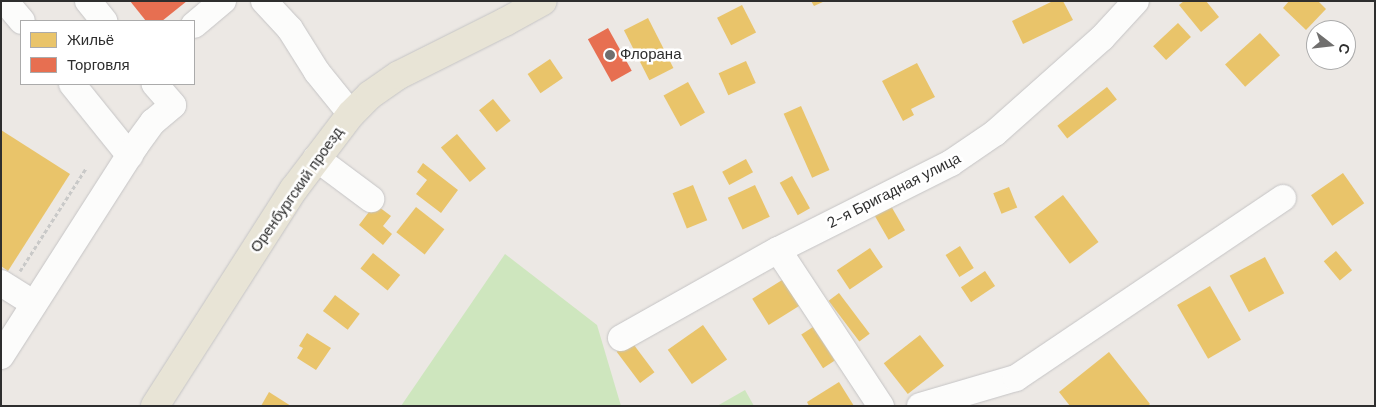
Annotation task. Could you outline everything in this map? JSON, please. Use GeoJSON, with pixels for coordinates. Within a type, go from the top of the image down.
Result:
{"type":"FeatureCollection","features":[{"type":"Feature","properties":{"kind":"main road","name":"Оренбургский проезд"},"geometry":{"type":"LineString","coordinates":[[155,406],[316,158],[351,114],[370,95],[399,75],[543,1]]}},
{"type":"Feature","properties":{"kind":"street"},"geometry":{"type":"LineString","coordinates":[[6,1],[21,20]]}},
{"type":"Feature","properties":{"kind":"street"},"geometry":{"type":"LineString","coordinates":[[88,1],[103,20]]}},
{"type":"Feature","properties":{"kind":"street"},"geometry":{"type":"LineString","coordinates":[[195,23],[223,1]]}},
{"type":"Feature","properties":{"kind":"street"},"geometry":{"type":"LineString","coordinates":[[264,1],[290,29],[317,72],[351,114]]}},
{"type":"Feature","properties":{"kind":"street","name":"2-я Бригадная улица"},"geometry":{"type":"LineString","coordinates":[[621,338],[778,250],[951,163],[995,134],[1102,38],[1136,1]]}},
{"type":"Feature","properties":{"kind":"street"},"geometry":{"type":"LineString","coordinates":[[73,85],[130,156]]}},
{"type":"Feature","properties":{"kind":"street"},"geometry":{"type":"LineString","coordinates":[[1,356],[153,122],[173,105],[156,85]]}},
{"type":"Feature","properties":{"kind":"street"},"geometry":{"type":"LineString","coordinates":[[316,158],[371,199]]}},
{"type":"Feature","properties":{"kind":"street"},"geometry":{"type":"LineString","coordinates":[[920,406],[1016,378],[1283,198]]}},
{"type":"Feature","properties":{"kind":"street"},"geometry":{"type":"LineString","coordinates":[[778,250],[881,406]]}},
{"type":"Feature","properties":{"kind":"street"},"geometry":{"type":"LineString","coordinates":[[5,285],[34,304]]}},
{"type":"Feature","properties":{"kind":"path"},"geometry":{"type":"LineString","coordinates":[[5,285],[86,168]]}},
{"type":"Feature","properties":{"kind":"green space"},"geometry":{"type":"Polygon","coordinates":[[[505,254],[597,325],[621,406],[401,406],[505,254]]]}},
{"type":"Feature","properties":{"kind":"green space"},"geometry":{"type":"Polygon","coordinates":[[[745,390],[754,406],[717,406],[745,390]]]}},
{"type":"Feature","properties":{"kind":"building: Жильё"},"geometry":{"type":"Polygon","coordinates":[[[811,1],[825,1],[814,6],[811,1]]]}},
{"type":"Feature","properties":{"kind":"building: Жильё"},"geometry":{"type":"Polygon","coordinates":[[[1053,1],[1063,1],[1073,20],[1023,44],[1012,21],[1053,1]]]}},
{"type":"Feature","properties":{"kind":"building: Жильё"},"geometry":{"type":"Polygon","coordinates":[[[1184,1],[1206,1],[1219,17],[1201,32],[1179,5],[1184,1]]]}},
{"type":"Feature","properties":{"kind":"building: Жильё"},"geometry":{"type":"Polygon","coordinates":[[[1289,1],[1318,1],[1326,9],[1316,20],[1306,20],[1306,30],[1283,8],[1289,1]]]}},
{"type":"Feature","properties":{"kind":"building: Жильё"},"geometry":{"type":"Polygon","coordinates":[[[742,5],[756,33],[731,45],[717,18],[742,5]]]}},
{"type":"Feature","properties":{"kind":"building: Жильё"},"geometry":{"type":"Polygon","coordinates":[[[648,18],[673,68],[649,80],[624,30],[648,18]]]}},
{"type":"Feature","properties":{"kind":"building: Жильё"},"geometry":{"type":"Polygon","coordinates":[[[1178,23],[1191,37],[1166,60],[1153,46],[1178,23]]]}},
{"type":"Feature","properties":{"kind":"building: Жильё"},"geometry":{"type":"Polygon","coordinates":[[[1260,33],[1280,55],[1245,87],[1225,64],[1260,33]]]}},
{"type":"Feature","properties":{"kind":"building: Жильё"},"geometry":{"type":"Polygon","coordinates":[[[550,59],[563,78],[540,93],[528,74],[550,59]]]}},
{"type":"Feature","properties":{"kind":"building: Жильё"},"geometry":{"type":"Polygon","coordinates":[[[746,61],[756,83],[728,95],[719,73],[746,61]]]}},
{"type":"Feature","properties":{"kind":"building: Жильё"},"geometry":{"type":"Polygon","coordinates":[[[917,63],[935,97],[911,109],[914,115],[903,121],[882,81],[917,63]]]}},
{"type":"Feature","properties":{"kind":"building: Жильё"},"geometry":{"type":"Polygon","coordinates":[[[688,82],[705,113],[680,126],[664,96],[688,82]]]}},
{"type":"Feature","properties":{"kind":"building: Жильё"},"geometry":{"type":"Polygon","coordinates":[[[1107,87],[1117,100],[1067,138],[1057,126],[1107,87]]]}},
{"type":"Feature","properties":{"kind":"building: Жильё"},"geometry":{"type":"Polygon","coordinates":[[[493,99],[511,121],[497,132],[479,110],[493,99]]]}},
{"type":"Feature","properties":{"kind":"building: Жильё"},"geometry":{"type":"Polygon","coordinates":[[[801,106],[829,170],[812,178],[784,114],[801,106]]]}},
{"type":"Feature","properties":{"kind":"building: Жильё"},"geometry":{"type":"Polygon","coordinates":[[[1,130],[70,174],[8,271],[1,266],[1,130]]]}},
{"type":"Feature","properties":{"kind":"building: Жильё"},"geometry":{"type":"Polygon","coordinates":[[[457,134],[486,168],[470,182],[441,147],[457,134]]]}},
{"type":"Feature","properties":{"kind":"building: Жильё"},"geometry":{"type":"Polygon","coordinates":[[[746,159],[753,172],[729,185],[722,172],[746,159]]]}},
{"type":"Feature","properties":{"kind":"building: Жильё"},"geometry":{"type":"Polygon","coordinates":[[[423,163],[458,190],[441,213],[416,194],[427,180],[417,172],[423,163]]]}},
{"type":"Feature","properties":{"kind":"building: Жильё"},"geometry":{"type":"Polygon","coordinates":[[[1343,173],[1364,203],[1332,226],[1311,195],[1343,173]]]}},
{"type":"Feature","properties":{"kind":"building: Жильё"},"geometry":{"type":"Polygon","coordinates":[[[792,176],[810,208],[798,215],[780,183],[792,176]]]}},
{"type":"Feature","properties":{"kind":"building: Жильё"},"geometry":{"type":"Polygon","coordinates":[[[693,185],[707,220],[687,228],[673,193],[693,185]]]}},
{"type":"Feature","properties":{"kind":"building: Жильё"},"geometry":{"type":"Polygon","coordinates":[[[755,185],[770,217],[743,229],[728,198],[755,185]]]}},
{"type":"Feature","properties":{"kind":"building: Жильё"},"geometry":{"type":"Polygon","coordinates":[[[1009,187],[1017,207],[1001,214],[993,193],[1009,187]]]}},
{"type":"Feature","properties":{"kind":"building: Жильё"},"geometry":{"type":"Polygon","coordinates":[[[1063,195],[1099,242],[1070,264],[1034,217],[1063,195]]]}},
{"type":"Feature","properties":{"kind":"building: Жильё"},"geometry":{"type":"Polygon","coordinates":[[[375,204],[391,216],[383,226],[392,234],[383,245],[359,225],[375,204]]]}},
{"type":"Feature","properties":{"kind":"building: Жильё"},"geometry":{"type":"Polygon","coordinates":[[[891,206],[905,230],[889,240],[875,216],[891,206]]]}},
{"type":"Feature","properties":{"kind":"building: Жильё"},"geometry":{"type":"Polygon","coordinates":[[[416,207],[444,229],[425,254],[396,232],[416,207]]]}},
{"type":"Feature","properties":{"kind":"building: Жильё"},"geometry":{"type":"Polygon","coordinates":[[[960,246],[974,268],[959,277],[946,255],[960,246]]]}},
{"type":"Feature","properties":{"kind":"building: Жильё"},"geometry":{"type":"Polygon","coordinates":[[[870,248],[883,267],[850,289],[837,270],[870,248]]]}},
{"type":"Feature","properties":{"kind":"building: Жильё"},"geometry":{"type":"Polygon","coordinates":[[[1336,251],[1352,270],[1340,280],[1324,261],[1336,251]]]}},
{"type":"Feature","properties":{"kind":"building: Жильё"},"geometry":{"type":"Polygon","coordinates":[[[373,253],[400,275],[388,291],[360,269],[373,253]]]}},
{"type":"Feature","properties":{"kind":"building: Жильё"},"geometry":{"type":"Polygon","coordinates":[[[1265,257],[1284,293],[1249,312],[1230,276],[1265,257]]]}},
{"type":"Feature","properties":{"kind":"building: Жильё"},"geometry":{"type":"Polygon","coordinates":[[[985,271],[995,286],[971,302],[961,287],[985,271]]]}},
{"type":"Feature","properties":{"kind":"building: Жильё"},"geometry":{"type":"Polygon","coordinates":[[[787,277],[803,303],[769,325],[752,299],[787,277]]]}},
{"type":"Feature","properties":{"kind":"building: Жильё"},"geometry":{"type":"Polygon","coordinates":[[[1210,286],[1241,340],[1208,359],[1177,305],[1210,286]]]}},
{"type":"Feature","properties":{"kind":"building: Жильё"},"geometry":{"type":"Polygon","coordinates":[[[839,293],[870,334],[859,342],[829,301],[839,293]]]}},
{"type":"Feature","properties":{"kind":"building: Жильё"},"geometry":{"type":"Polygon","coordinates":[[[335,295],[360,314],[348,330],[323,311],[335,295]]]}},
{"type":"Feature","properties":{"kind":"building: Жильё"},"geometry":{"type":"Polygon","coordinates":[[[703,325],[727,359],[692,384],[668,350],[703,325]]]}},
{"type":"Feature","properties":{"kind":"building: Жильё"},"geometry":{"type":"Polygon","coordinates":[[[813,327],[835,361],[823,368],[801,335],[813,327]]]}},
{"type":"Feature","properties":{"kind":"building: Жильё"},"geometry":{"type":"Polygon","coordinates":[[[307,333],[331,348],[316,370],[297,358],[303,348],[299,346],[307,333]]]}},
{"type":"Feature","properties":{"kind":"building: Жильё"},"geometry":{"type":"Polygon","coordinates":[[[920,335],[944,366],[908,394],[884,363],[920,335]]]}},
{"type":"Feature","properties":{"kind":"building: Жильё"},"geometry":{"type":"Polygon","coordinates":[[[631,341],[654,372],[640,383],[617,352],[631,341]]]}},
{"type":"Feature","properties":{"kind":"building: Жильё"},"geometry":{"type":"Polygon","coordinates":[[[1109,352],[1150,404],[1148,406],[1070,406],[1059,392],[1109,352]]]}},
{"type":"Feature","properties":{"kind":"building: Жильё"},"geometry":{"type":"Polygon","coordinates":[[[839,382],[854,406],[809,406],[807,402],[839,382]]]}},
{"type":"Feature","properties":{"kind":"building: Жильё"},"geometry":{"type":"Polygon","coordinates":[[[269,392],[291,406],[261,406],[269,392]]]}},
{"type":"Feature","properties":{"kind":"building: Торговля"},"geometry":{"type":"Polygon","coordinates":[[[130,1],[187,1],[163,20],[145,20],[130,1]]]}},
{"type":"Feature","properties":{"kind":"building: Торговля","name":"Флорана"},"geometry":{"type":"Polygon","coordinates":[[[608,28],[632,71],[612,82],[588,39],[608,28]]]}},
{"type":"Feature","properties":{"kind":"place","name":"Флорана"},"geometry":{"type":"Point","coordinates":[610,55]}}]}
